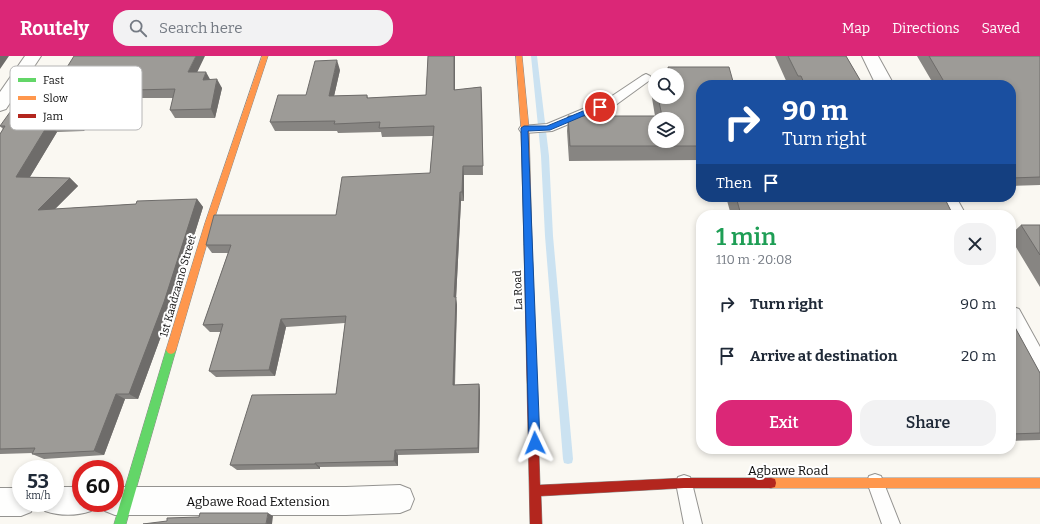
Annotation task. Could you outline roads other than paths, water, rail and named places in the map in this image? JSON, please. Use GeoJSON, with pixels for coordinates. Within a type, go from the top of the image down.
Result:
{"type":"FeatureCollection","features":[{"type":"Feature","properties":{"kind":"street"},"geometry":{"type":"LineString","coordinates":[[26,66],[33,56]]}},
{"type":"Feature","properties":{"kind":"street","name":"1st Kaadzaano Street"},"geometry":{"type":"LineString","coordinates":[[124,499],[209,223],[265,56]]}},
{"type":"Feature","properties":{"kind":"street","name":"La Road"},"geometry":{"type":"LineString","coordinates":[[519,56],[524,128],[536,524]]}},
{"type":"Feature","properties":{"kind":"street"},"geometry":{"type":"LineString","coordinates":[[870,56],[883,80]]}},
{"type":"Feature","properties":{"kind":"street"},"geometry":{"type":"LineString","coordinates":[[0,105],[10,90]]}},
{"type":"Feature","properties":{"kind":"street"},"geometry":{"type":"LineString","coordinates":[[1016,325],[1040,370]]}},
{"type":"Feature","properties":{"kind":"street","name":"Agbawe Road"},"geometry":{"type":"LineString","coordinates":[[536,491],[684,483],[1040,483]]}},
{"type":"Feature","properties":{"kind":"street","name":"Agbawe Road Extension"},"geometry":{"type":"LineString","coordinates":[[124,509],[400,499]]}},
{"type":"Feature","properties":{"kind":"street"},"geometry":{"type":"LineString","coordinates":[[0,502],[12,502]]}},
{"type":"Feature","properties":{"kind":"lane"},"geometry":{"type":"LineString","coordinates":[[524,128],[544,128],[613,101],[646,78]]}},
{"type":"Feature","properties":{"kind":"lane"},"geometry":{"type":"LineString","coordinates":[[875,482],[891,524],[885,524]]}},
{"type":"Feature","properties":{"kind":"lane"},"geometry":{"type":"LineString","coordinates":[[684,483],[693,524]]}},
{"type":"Feature","properties":{"kind":"waterway"},"geometry":{"type":"LineString","coordinates":[[534,56],[545,156],[549,236],[568,459]]}}]}
